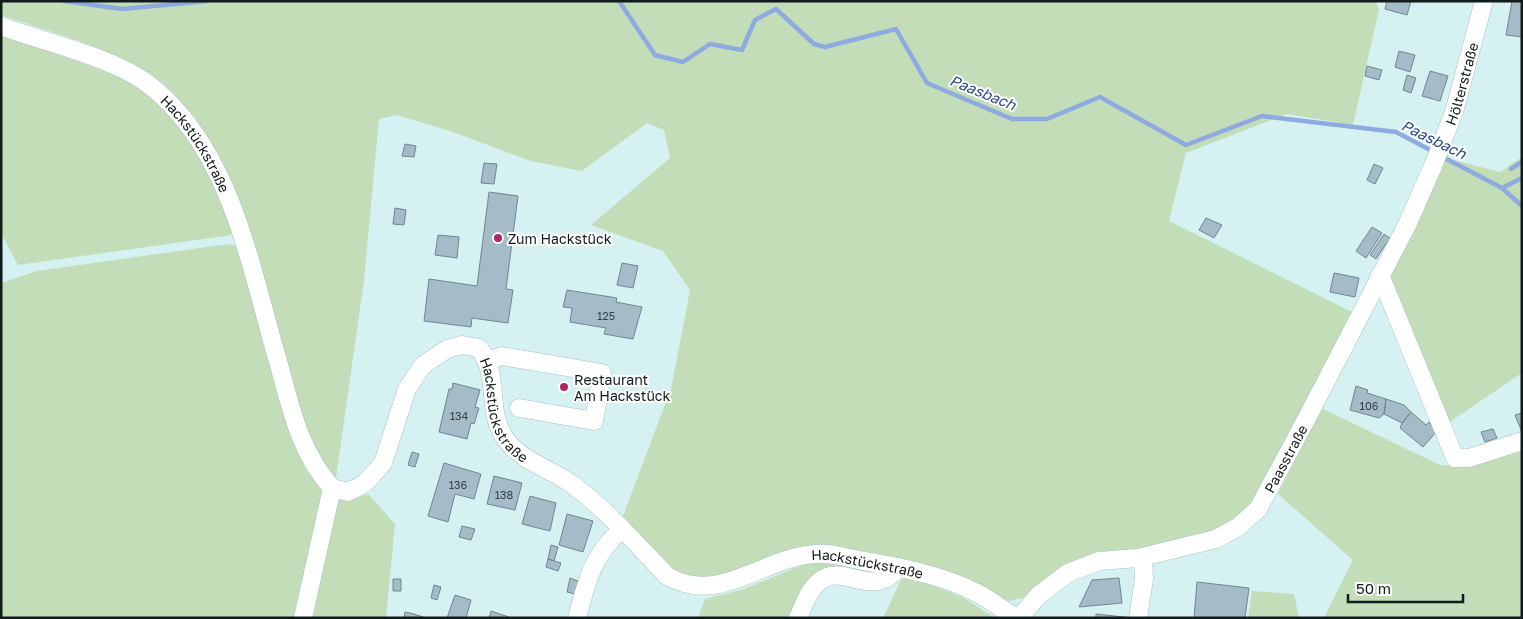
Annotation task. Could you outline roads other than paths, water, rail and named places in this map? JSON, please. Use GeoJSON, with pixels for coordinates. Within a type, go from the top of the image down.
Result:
{"type":"FeatureCollection","features":[{"type":"Feature","properties":{"kind":"street","name":"Hölterstraße"},"geometry":{"type":"LineString","coordinates":[[1433,166],[1442,144],[1484,1]]}},
{"type":"Feature","properties":{"kind":"street","name":"Hackstückstraße"},"geometry":{"type":"LineString","coordinates":[[1,26],[85,54],[128,73],[151,86],[178,112],[194,132],[207,152],[229,200],[308,457],[332,488],[348,492],[364,484],[383,463],[407,389],[423,365],[438,353],[462,345],[478,348],[488,361],[493,376],[493,411],[507,440],[534,464],[572,484],[603,510],[667,576],[678,582],[696,587],[714,587],[781,561],[826,554],[916,570],[977,593],[1017,618]]}},
{"type":"Feature","properties":{"kind":"street","name":"Paasstraße"},"geometry":{"type":"LineString","coordinates":[[1017,618],[1039,594],[1068,573],[1099,561],[1143,557],[1216,540],[1238,527],[1258,508],[1407,225],[1433,166]]}},
{"type":"Feature","properties":{"kind":"street"},"geometry":{"type":"LineString","coordinates":[[1380,275],[1455,458],[1469,458],[1522,441]]}},
{"type":"Feature","properties":{"kind":"street"},"geometry":{"type":"LineString","coordinates":[[488,361],[502,356],[602,373],[594,421],[519,408]]}},
{"type":"Feature","properties":{"kind":"street"},"geometry":{"type":"LineString","coordinates":[[303,618],[332,488]]}},
{"type":"Feature","properties":{"kind":"street"},"geometry":{"type":"LineString","coordinates":[[577,618],[588,576],[604,545],[622,530]]}},
{"type":"Feature","properties":{"kind":"street"},"geometry":{"type":"LineString","coordinates":[[1138,618],[1144,579],[1143,557]]}},
{"type":"Feature","properties":{"kind":"street"},"geometry":{"type":"LineString","coordinates":[[798,618],[812,590],[821,580],[836,575],[882,582],[891,577],[899,567]]}},
{"type":"Feature","properties":{"kind":"waterway","name":"Paasbach"},"geometry":{"type":"LineString","coordinates":[[64,1],[122,9],[207,1]]}},
{"type":"Feature","properties":{"kind":"waterway","name":"Paasbach"},"geometry":{"type":"LineString","coordinates":[[619,1],[655,55],[683,62],[710,44],[742,50],[755,20],[776,9],[814,44],[825,47],[896,29],[927,83],[1012,119],[1047,119],[1100,97],[1186,145],[1262,116],[1396,132],[1434,152]]}},
{"type":"Feature","properties":{"kind":"waterway","name":"Paasbach"},"geometry":{"type":"LineString","coordinates":[[1441,156],[1502,188],[1522,206]]}},
{"type":"Feature","properties":{"kind":"waterway"},"geometry":{"type":"LineString","coordinates":[[1511,169],[1522,162]]}},
{"type":"Feature","properties":{"kind":"waterway"},"geometry":{"type":"LineString","coordinates":[[1502,188],[1522,178]]}},
{"type":"Feature","properties":{"kind":"place","name":"Zum Hackstück"},"geometry":{"type":"Point","coordinates":[498,238]}},
{"type":"Feature","properties":{"kind":"place","name":"Restaurant Am Hackstück"},"geometry":{"type":"Point","coordinates":[564,387]}}]}
